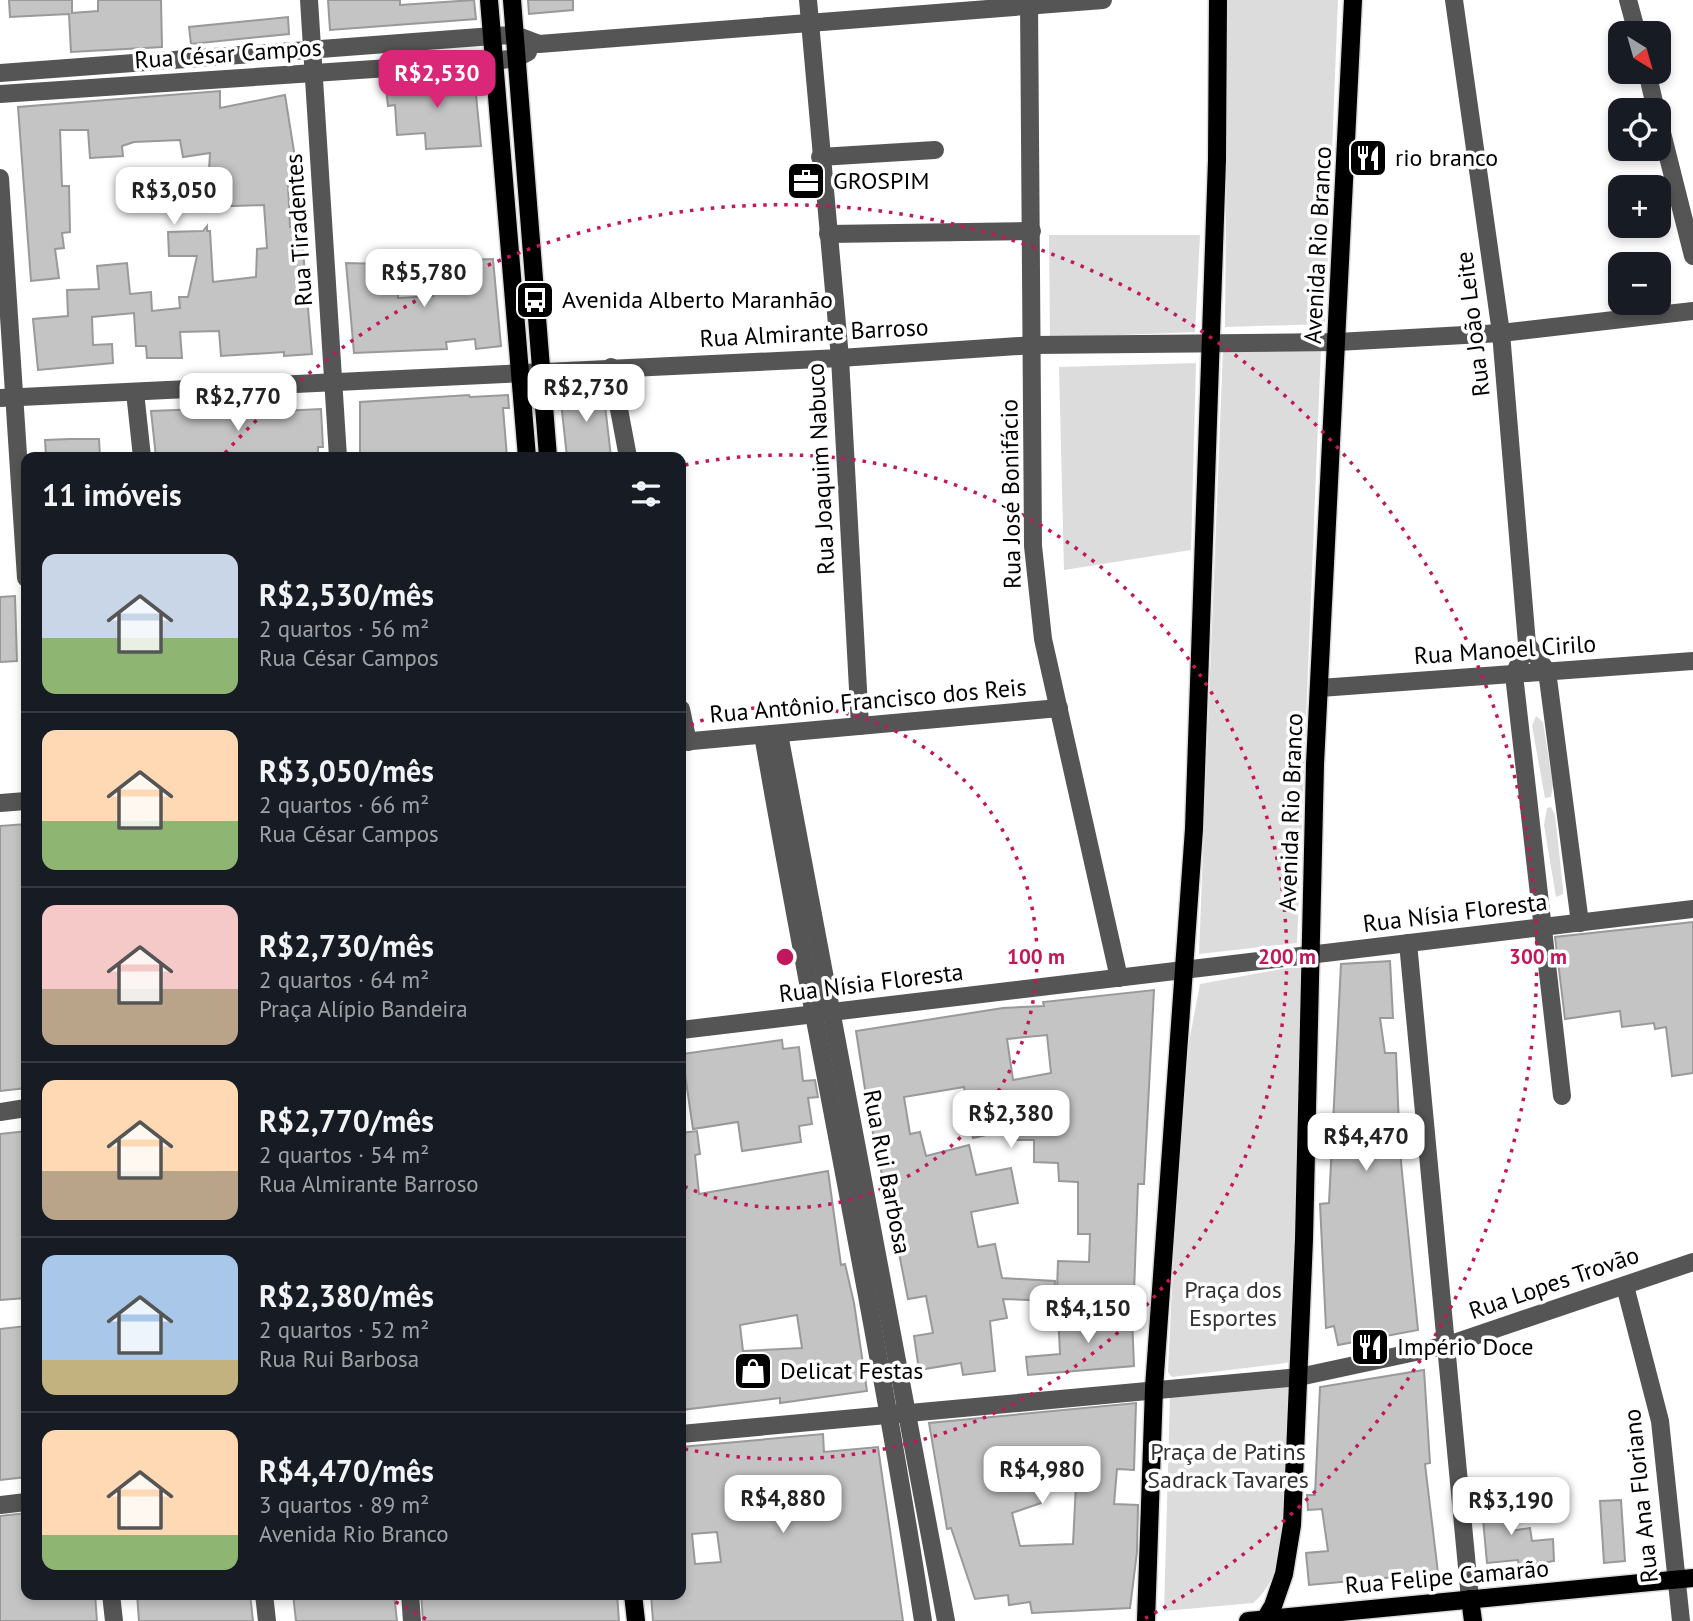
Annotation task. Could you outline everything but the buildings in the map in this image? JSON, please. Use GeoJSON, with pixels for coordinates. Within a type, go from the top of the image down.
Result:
{"type":"FeatureCollection","features":[{"type":"Feature","properties":{"kind":"main road"},"geometry":{"type":"LineString","coordinates":[[489,0],[527,452]]}},
{"type":"Feature","properties":{"kind":"main road"},"geometry":{"type":"LineString","coordinates":[[512,0],[548,452]]}},
{"type":"Feature","properties":{"kind":"main road"},"geometry":{"type":"LineString","coordinates":[[1146,1621],[1154,1388],[1194,830],[1217,160],[1218,0]]}},
{"type":"Feature","properties":{"kind":"main road","name":"Avenida Rio Branco"},"geometry":{"type":"LineString","coordinates":[[1259,1620],[1279,1589],[1290,1545],[1299,1377],[1312,955],[1312,868],[1353,0]]}},
{"type":"Feature","properties":{"kind":"main road","name":"Rua Felipe Camarão"},"geometry":{"type":"LineString","coordinates":[[1259,1620],[1684,1579]]}},
{"type":"Feature","properties":{"kind":"main road"},"geometry":{"type":"LineString","coordinates":[[1470,1599],[1473,1621]]}},
{"type":"Feature","properties":{"kind":"main road"},"geometry":{"type":"LineString","coordinates":[[634,1600],[636,1621]]}},
{"type":"Feature","properties":{"kind":"street","name":"Rua Tiradentes"},"geometry":{"type":"LineString","coordinates":[[309,0],[338,452]]}},
{"type":"Feature","properties":{"kind":"street","name":"Rua Joaquim Nabuco"},"geometry":{"type":"LineString","coordinates":[[808,0],[840,358],[860,726]]}},
{"type":"Feature","properties":{"kind":"street","name":"Rua César Campos"},"geometry":{"type":"LineString","coordinates":[[0,72],[493,36],[515,35],[539,44],[810,24],[1029,3],[1103,0]]}},
{"type":"Feature","properties":{"kind":"street","name":"Rua João Leite"},"geometry":{"type":"LineString","coordinates":[[1454,0],[1502,333],[1527,644],[1514,675],[1562,1096]]}},
{"type":"Feature","properties":{"kind":"street"},"geometry":{"type":"LineString","coordinates":[[1628,0],[1634,21]]}},
{"type":"Feature","properties":{"kind":"street","name":"Rua José Bonifácio"},"geometry":{"type":"LineString","coordinates":[[1029,3],[1034,345],[1033,546],[1043,639],[1119,978]]}},
{"type":"Feature","properties":{"kind":"street","name":"Rua César Campos"},"geometry":{"type":"LineString","coordinates":[[0,94],[495,61],[517,58],[539,44]]}},
{"type":"Feature","properties":{"kind":"street"},"geometry":{"type":"LineString","coordinates":[[820,157],[935,150]]}},
{"type":"Feature","properties":{"kind":"street"},"geometry":{"type":"LineString","coordinates":[[1669,161],[1693,256]]}},
{"type":"Feature","properties":{"kind":"street"},"geometry":{"type":"LineString","coordinates":[[0,178],[6,398],[21,534]]}},
{"type":"Feature","properties":{"kind":"street"},"geometry":{"type":"LineString","coordinates":[[828,234],[1032,231]]}},
{"type":"Feature","properties":{"kind":"street","name":"Rua Almirante Barroso"},"geometry":{"type":"LineString","coordinates":[[6,398],[840,358],[1034,345],[1337,342],[1502,333],[1693,312]]}},
{"type":"Feature","properties":{"kind":"street"},"geometry":{"type":"LineString","coordinates":[[611,367],[627,452]]}},
{"type":"Feature","properties":{"kind":"street"},"geometry":{"type":"LineString","coordinates":[[135,392],[141,452]]}},
{"type":"Feature","properties":{"kind":"street"},"geometry":{"type":"LineString","coordinates":[[1527,644],[1547,671],[1580,923]]}},
{"type":"Feature","properties":{"kind":"street","name":"Rua Manoel Cirilo"},"geometry":{"type":"LineString","coordinates":[[1320,688],[1693,661]]}},
{"type":"Feature","properties":{"kind":"street","name":"Rua Antônio Francisco dos Reis"},"geometry":{"type":"LineString","coordinates":[[686,742],[1059,708]]}},
{"type":"Feature","properties":{"kind":"street","name":"Rua Rui Barbosa"},"geometry":{"type":"LineString","coordinates":[[771,734],[793,859],[812,1015],[844,1128],[899,1412],[946,1621]]}},
{"type":"Feature","properties":{"kind":"street"},"geometry":{"type":"LineString","coordinates":[[0,803],[21,801]]}},
{"type":"Feature","properties":{"kind":"street","name":"Rua Rui Barbosa"},"geometry":{"type":"LineString","coordinates":[[793,859],[831,1012],[844,1128]]}},
{"type":"Feature","properties":{"kind":"street","name":"Rua Nísia Floresta"},"geometry":{"type":"LineString","coordinates":[[686,1029],[1693,909]]}},
{"type":"Feature","properties":{"kind":"street"},"geometry":{"type":"LineString","coordinates":[[1408,943],[1470,1599]]}},
{"type":"Feature","properties":{"kind":"street"},"geometry":{"type":"LineString","coordinates":[[0,1112],[21,1109]]}},
{"type":"Feature","properties":{"kind":"street","name":"Rua Lopes Trovão"},"geometry":{"type":"LineString","coordinates":[[686,1433],[1154,1388],[1299,1377],[1448,1345],[1693,1262]]}},
{"type":"Feature","properties":{"kind":"street","name":"Rua Ana Floriano"},"geometry":{"type":"LineString","coordinates":[[1625,1286],[1660,1421],[1684,1579],[1681,1621]]}},
{"type":"Feature","properties":{"kind":"street","name":"Rua Rui Barbosa"},"geometry":{"type":"LineString","coordinates":[[899,1412],[923,1621]]}},
{"type":"Feature","properties":{"kind":"street"},"geometry":{"type":"LineString","coordinates":[[0,1505],[21,1503]]}},
{"type":"Feature","properties":{"kind":"street"},"geometry":{"type":"LineString","coordinates":[[112,1600],[114,1621]]}},
{"type":"Feature","properties":{"kind":"street"},"geometry":{"type":"LineString","coordinates":[[265,1600],[267,1621]]}},
{"type":"Feature","properties":{"kind":"street"},"geometry":{"type":"LineString","coordinates":[[410,1600],[412,1621]]}},
{"type":"Feature","properties":{"kind":"green space"},"geometry":{"type":"Polygon","coordinates":[[[1228,0],[1338,0],[1325,324],[1225,327],[1228,0]]]}},
{"type":"Feature","properties":{"kind":"green space"},"geometry":{"type":"Polygon","coordinates":[[[1049,235],[1200,235],[1195,332],[1050,338],[1049,235]]]}},
{"type":"Feature","properties":{"kind":"green space"},"geometry":{"type":"Polygon","coordinates":[[[1321,348],[1297,943],[1199,954],[1223,350],[1321,348]]]}},
{"type":"Feature","properties":{"kind":"green space"},"geometry":{"type":"Polygon","coordinates":[[[1196,363],[1191,550],[1064,570],[1059,367],[1196,363]]]}},
{"type":"Feature","properties":{"kind":"green space"},"geometry":{"type":"Polygon","coordinates":[[[1536,716],[1543,722],[1553,785],[1551,797],[1545,798],[1532,726],[1536,716]]]}},
{"type":"Feature","properties":{"kind":"green space"},"geometry":{"type":"Polygon","coordinates":[[[1551,807],[1555,815],[1563,888],[1563,894],[1556,897],[1544,825],[1547,808],[1551,807]]]}},
{"type":"Feature","properties":{"kind":"green space","name":"Praça dos Esportes"},"geometry":{"type":"Polygon","coordinates":[[[1300,968],[1306,974],[1294,1354],[1290,1362],[1172,1377],[1168,1372],[1182,1079],[1200,984],[1300,968]]]}},
{"type":"Feature","properties":{"kind":"green space","name":"Praça de Patins Sadrack Tavares"},"geometry":{"type":"Polygon","coordinates":[[[1291,1386],[1282,1556],[1270,1581],[1253,1603],[1164,1611],[1170,1396],[1291,1386]]]}},
{"type":"Feature","properties":{"kind":"place","name":"rio branco"},"geometry":{"type":"Point","coordinates":[1368,158]}},
{"type":"Feature","properties":{"kind":"place","name":"GROSPIM"},"geometry":{"type":"Point","coordinates":[806,181]}},
{"type":"Feature","properties":{"kind":"place","name":"Avenida Alberto Maranhão"},"geometry":{"type":"Point","coordinates":[535,300]}},
{"type":"Feature","properties":{"kind":"place","name":"Império Doce"},"geometry":{"type":"Point","coordinates":[1370,1347]}},
{"type":"Feature","properties":{"kind":"place","name":"Delicat Festas"},"geometry":{"type":"Point","coordinates":[753,1371]}}]}
